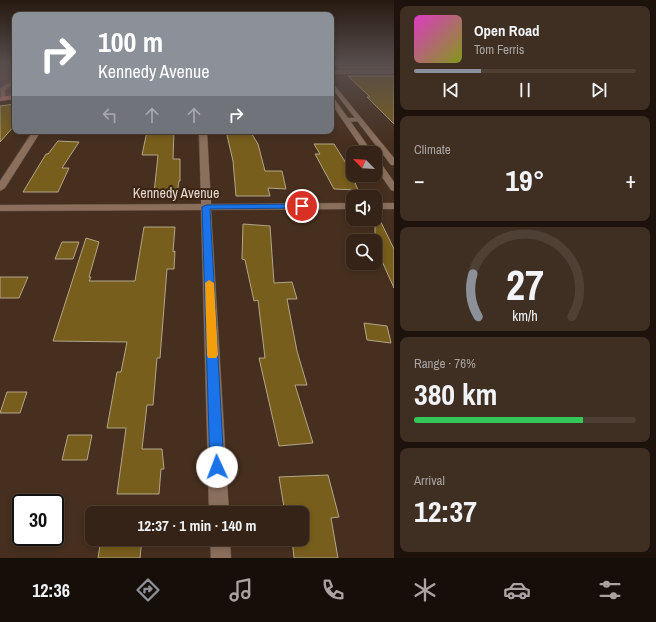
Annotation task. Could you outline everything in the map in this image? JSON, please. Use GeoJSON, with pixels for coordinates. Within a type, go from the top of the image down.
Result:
{"type":"FeatureCollection","features":[{"type":"Feature","properties":{"kind":"main road"},"geometry":{"type":"LineString","coordinates":[[2,99],[12,97]]}},
{"type":"Feature","properties":{"kind":"street"},"geometry":{"type":"LineString","coordinates":[[336,89],[394,163]]}},
{"type":"Feature","properties":{"kind":"street"},"geometry":{"type":"LineString","coordinates":[[334,102],[364,146]]}},
{"type":"Feature","properties":{"kind":"street"},"geometry":{"type":"LineString","coordinates":[[0,188],[35,134]]}},
{"type":"Feature","properties":{"kind":"street"},"geometry":{"type":"LineString","coordinates":[[203,134],[219,506]]}},
{"type":"Feature","properties":{"kind":"street"},"geometry":{"type":"LineString","coordinates":[[382,171],[394,188]]}},
{"type":"Feature","properties":{"kind":"street","name":"Kennedy Avenue"},"geometry":{"type":"LineString","coordinates":[[0,208],[346,206]]}},
{"type":"Feature","properties":{"kind":"street"},"geometry":{"type":"LineString","coordinates":[[382,206],[394,206]]}},
{"type":"Feature","properties":{"kind":"street"},"geometry":{"type":"LineString","coordinates":[[220,546],[221,558]]}},
{"type":"Feature","properties":{"kind":"lane"},"geometry":{"type":"LineString","coordinates":[[346,120],[360,120]]}},
{"type":"Feature","properties":{"kind":"shaded area"},"geometry":{"type":"Polygon","coordinates":[[[0,89],[12,89],[12,97],[0,99],[0,89]]]}},
{"type":"Feature","properties":{"kind":"building"},"geometry":{"type":"Polygon","coordinates":[[[362,89],[394,89],[394,124],[367,97],[370,97],[362,89]]]}},
{"type":"Feature","properties":{"kind":"building"},"geometry":{"type":"Polygon","coordinates":[[[12,104],[12,128],[0,142],[0,106],[12,104]]]}},
{"type":"Feature","properties":{"kind":"building"},"geometry":{"type":"Polygon","coordinates":[[[146,134],[174,134],[173,159],[180,159],[180,181],[177,193],[154,193],[158,155],[142,155],[146,134]]]}},
{"type":"Feature","properties":{"kind":"building"},"geometry":{"type":"Polygon","coordinates":[[[227,134],[252,134],[258,144],[265,171],[282,171],[286,189],[268,188],[270,196],[236,196],[233,161],[227,134]]]}},
{"type":"Feature","properties":{"kind":"building"},"geometry":{"type":"Polygon","coordinates":[[[58,141],[79,142],[62,168],[69,168],[58,192],[23,192],[46,154],[48,154],[58,141]]]}},
{"type":"Feature","properties":{"kind":"building"},"geometry":{"type":"Polygon","coordinates":[[[314,144],[334,144],[346,163],[346,182],[355,182],[358,190],[334,189],[315,154],[320,154],[314,144]]]}},
{"type":"Feature","properties":{"kind":"building"},"geometry":{"type":"Polygon","coordinates":[[[243,224],[270,226],[274,283],[292,282],[297,299],[287,299],[297,351],[307,385],[295,385],[313,443],[279,446],[259,358],[265,358],[258,300],[254,301],[245,260],[242,259],[243,224]]]}},
{"type":"Feature","properties":{"kind":"building"},"geometry":{"type":"Polygon","coordinates":[[[382,224],[394,249],[394,288],[382,261],[382,234],[375,234],[375,226],[382,226],[382,224]]]}},
{"type":"Feature","properties":{"kind":"building"},"geometry":{"type":"Polygon","coordinates":[[[144,227],[175,227],[173,252],[175,251],[174,269],[167,269],[160,358],[157,358],[153,405],[147,405],[142,449],[162,449],[164,469],[161,469],[159,494],[117,494],[126,428],[107,428],[117,372],[121,372],[127,342],[53,341],[86,238],[99,242],[89,281],[135,281],[144,227]]]}},
{"type":"Feature","properties":{"kind":"building"},"geometry":{"type":"Polygon","coordinates":[[[62,242],[79,242],[73,259],[55,259],[62,242]]]}},
{"type":"Feature","properties":{"kind":"building"},"geometry":{"type":"Polygon","coordinates":[[[0,277],[28,277],[19,298],[0,298],[0,277]]]}},
{"type":"Feature","properties":{"kind":"building"},"geometry":{"type":"Polygon","coordinates":[[[364,323],[387,326],[391,343],[367,340],[364,323]]]}},
{"type":"Feature","properties":{"kind":"building"},"geometry":{"type":"Polygon","coordinates":[[[7,392],[27,392],[20,413],[0,413],[7,392]]]}},
{"type":"Feature","properties":{"kind":"building"},"geometry":{"type":"Polygon","coordinates":[[[68,435],[92,435],[87,460],[62,460],[68,435]]]}},
{"type":"Feature","properties":{"kind":"building"},"geometry":{"type":"Polygon","coordinates":[[[328,475],[339,517],[331,518],[338,558],[294,558],[293,546],[309,546],[309,506],[284,506],[279,477],[328,475]]]}},
{"type":"Feature","properties":{"kind":"building"},"geometry":{"type":"Polygon","coordinates":[[[100,546],[141,546],[140,558],[98,558],[100,546]]]}},
{"type":"Feature","properties":{"kind":"slow traffic"},"geometry":{"type":"LineString","coordinates":[[209,283],[212,355]]}},
{"type":"Feature","properties":{"kind":"route"},"geometry":{"type":"LineString","coordinates":[[217,467],[206,207],[302,206]]}}]}
